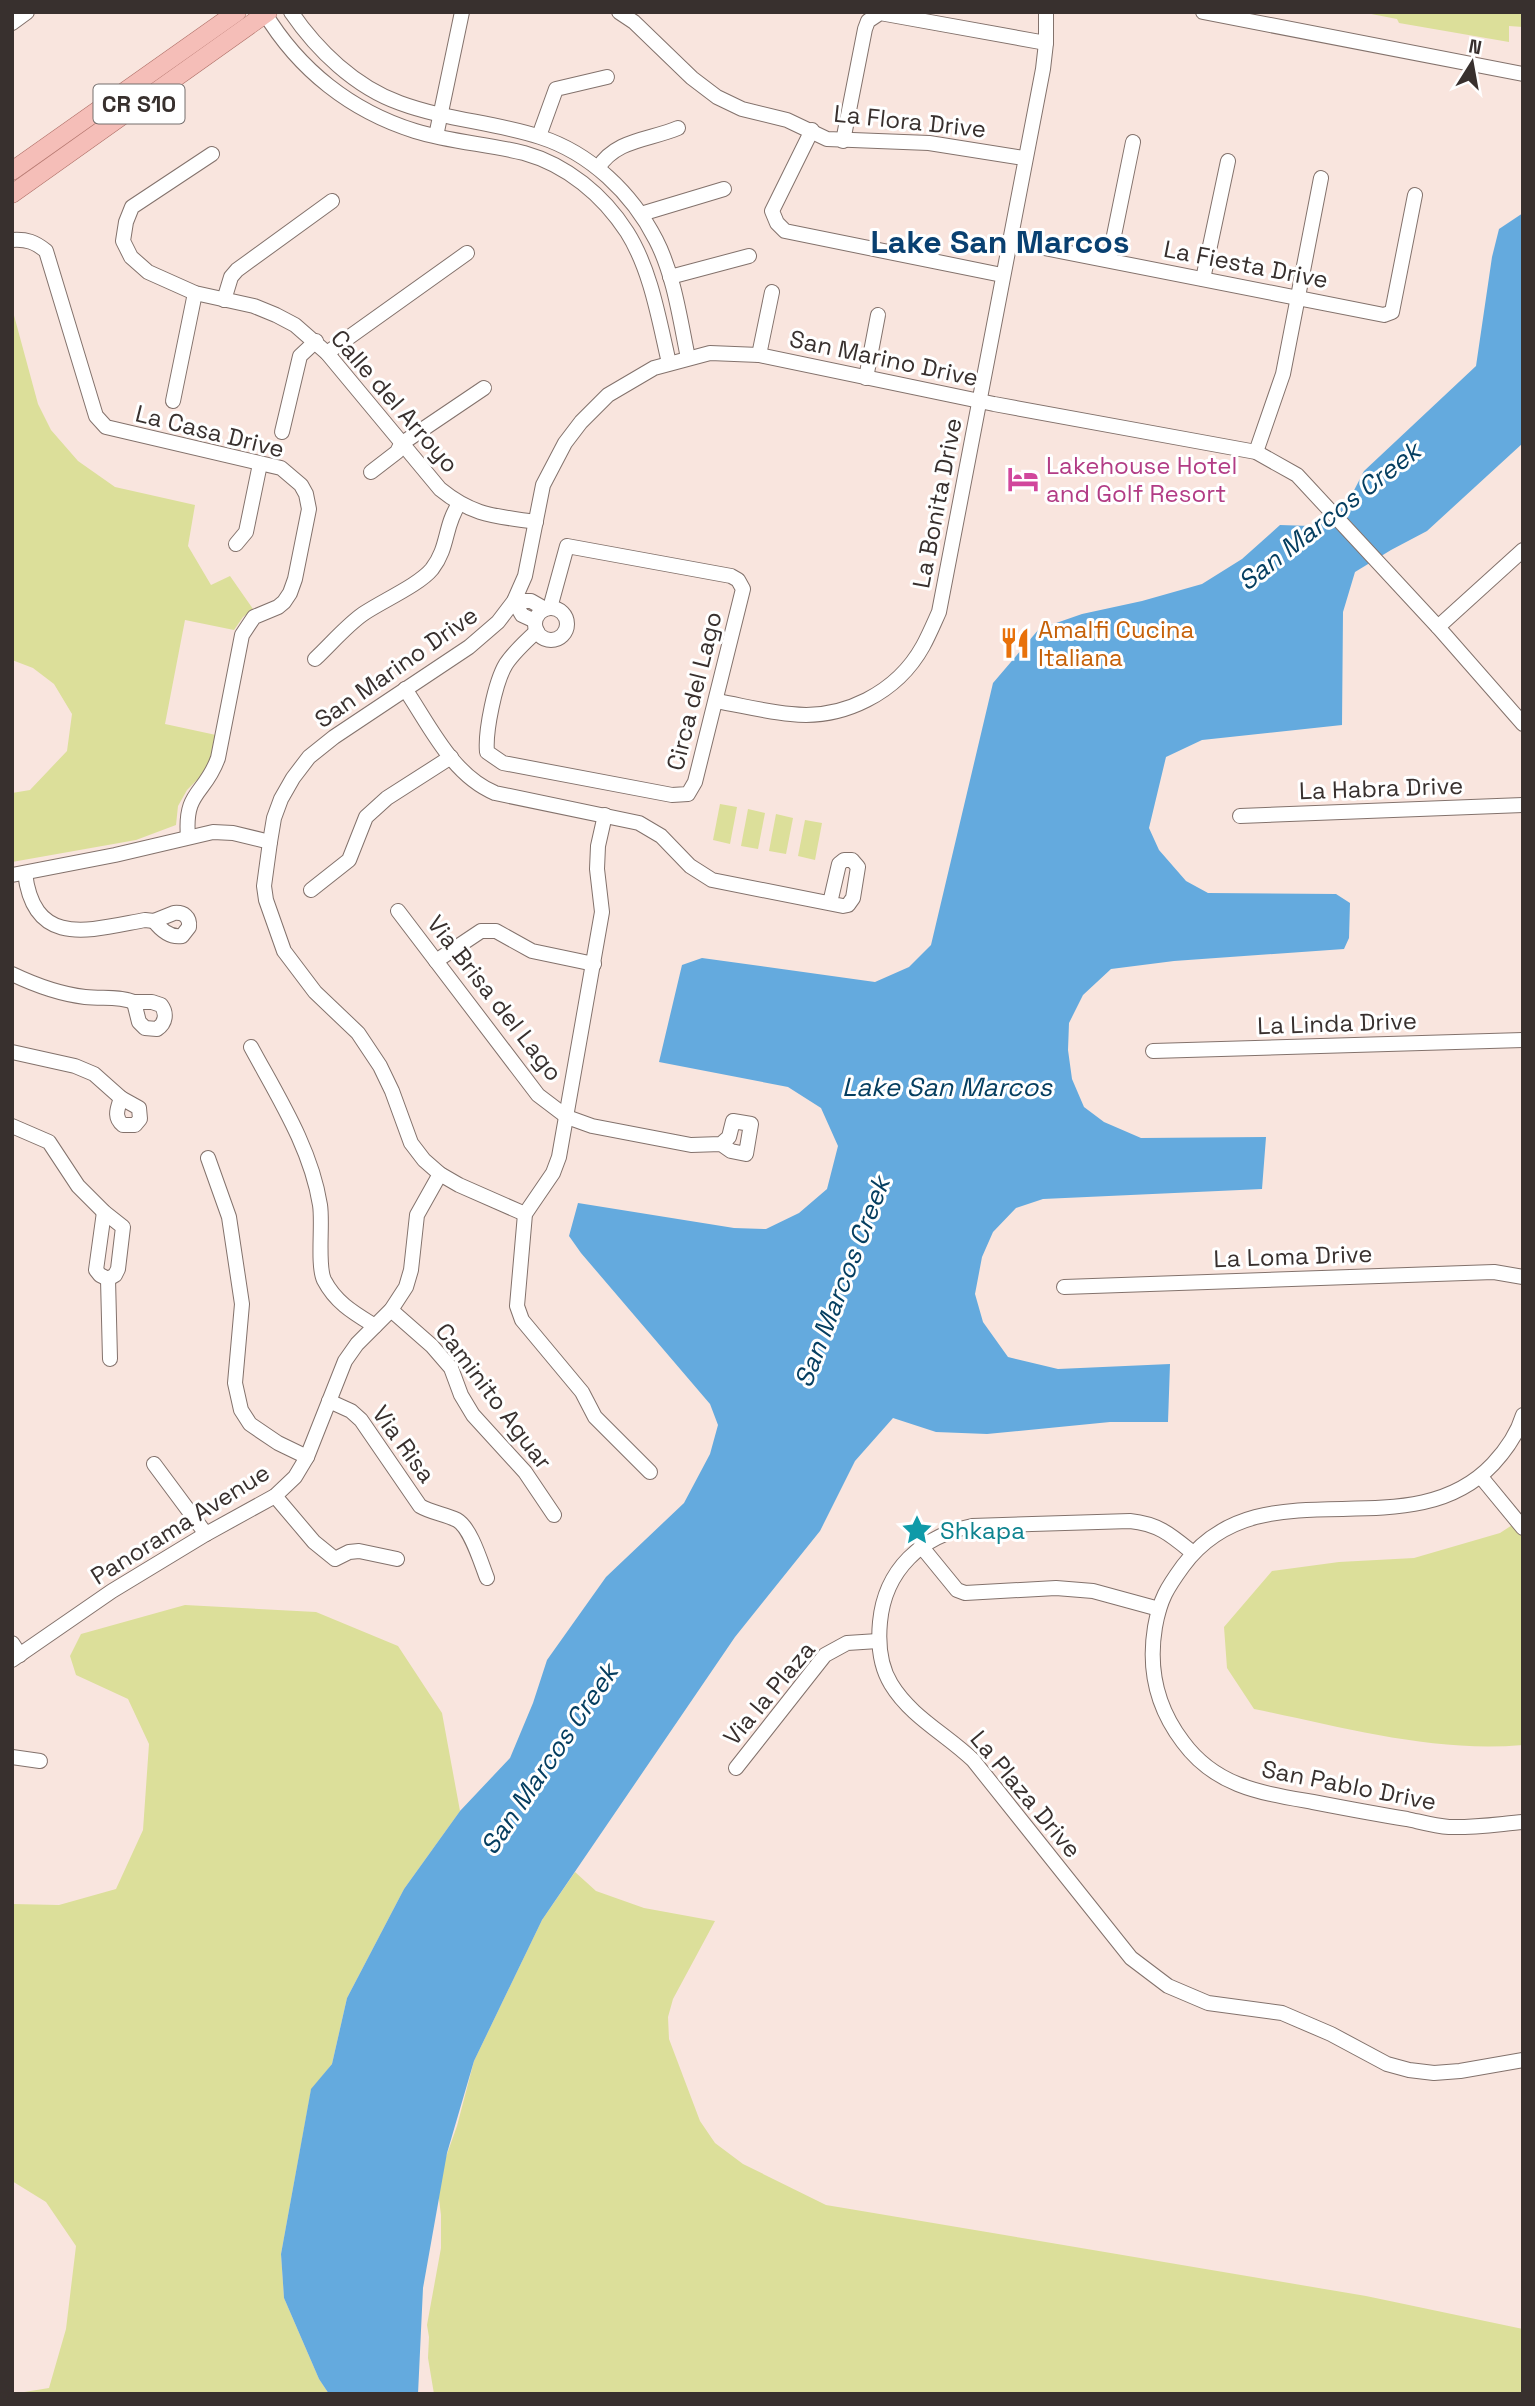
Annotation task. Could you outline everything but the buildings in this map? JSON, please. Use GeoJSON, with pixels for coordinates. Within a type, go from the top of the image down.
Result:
{"type":"FeatureCollection","features":[{"type":"Feature","properties":{"kind":"main road","name":"CR S10"},"geometry":{"type":"LineString","coordinates":[[12,172],[237,12]]}},
{"type":"Feature","properties":{"kind":"main road","name":"CR S10"},"geometry":{"type":"LineString","coordinates":[[12,194],[266,13]]}},
{"type":"Feature","properties":{"kind":"street"},"geometry":{"type":"LineString","coordinates":[[12,23],[27,12]]}},
{"type":"Feature","properties":{"kind":"street"},"geometry":{"type":"LineString","coordinates":[[291,12],[307,36],[347,73],[369,88],[397,102],[441,116],[539,136],[577,154],[612,180],[641,214],[657,242],[670,277],[688,358]]}},
{"type":"Feature","properties":{"kind":"street"},"geometry":{"type":"LineString","coordinates":[[436,136],[462,12]]}},
{"type":"Feature","properties":{"kind":"street","name":"La Flora Drive"},"geometry":{"type":"LineString","coordinates":[[619,12],[634,22],[692,78],[717,97],[742,109],[787,120],[827,139],[929,143],[1024,158]]}},
{"type":"Feature","properties":{"kind":"street","name":"La Bonita Drive"},"geometry":{"type":"LineString","coordinates":[[716,701],[792,714],[823,715],[858,705],[885,689],[901,675],[922,648],[939,612],[1046,43],[1046,12]]}},
{"type":"Feature","properties":{"kind":"street"},"geometry":{"type":"LineString","coordinates":[[1203,12],[1523,74]]}},
{"type":"Feature","properties":{"kind":"street"},"geometry":{"type":"LineString","coordinates":[[266,13],[274,28],[305,65],[345,98],[392,123],[436,136],[527,154],[559,168],[597,194],[627,233],[640,259],[669,363]]}},
{"type":"Feature","properties":{"kind":"street"},"geometry":{"type":"LineString","coordinates":[[843,141],[864,29],[869,21],[880,13],[1046,43]]}},
{"type":"Feature","properties":{"kind":"street"},"geometry":{"type":"LineString","coordinates":[[539,136],[556,89],[607,77]]}},
{"type":"Feature","properties":{"kind":"street"},"geometry":{"type":"LineString","coordinates":[[598,168],[605,157],[623,145],[678,128]]}},
{"type":"Feature","properties":{"kind":"street"},"geometry":{"type":"LineString","coordinates":[[812,130],[772,211],[777,223],[785,231],[1002,275]]}},
{"type":"Feature","properties":{"kind":"street"},"geometry":{"type":"LineString","coordinates":[[1108,260],[1133,142]]}},
{"type":"Feature","properties":{"kind":"street","name":"Calle del Arroyo"},"geometry":{"type":"LineString","coordinates":[[212,154],[132,207],[123,241],[131,257],[148,272],[195,293],[254,306],[276,315],[316,341],[440,489],[459,504],[489,515],[536,522]]}},
{"type":"Feature","properties":{"kind":"street"},"geometry":{"type":"LineString","coordinates":[[1203,279],[1228,161]]}},
{"type":"Feature","properties":{"kind":"street"},"geometry":{"type":"LineString","coordinates":[[1256,452],[1283,374],[1321,178]]}},
{"type":"Feature","properties":{"kind":"street"},"geometry":{"type":"LineString","coordinates":[[641,214],[723,189]]}},
{"type":"Feature","properties":{"kind":"street","name":"La Fiesta Drive"},"geometry":{"type":"LineString","coordinates":[[1009,241],[1384,315],[1392,312],[1415,195]]}},
{"type":"Feature","properties":{"kind":"street"},"geometry":{"type":"LineString","coordinates":[[223,300],[237,270],[332,201]]}},
{"type":"Feature","properties":{"kind":"street","name":"La Casa Drive"},"geometry":{"type":"LineString","coordinates":[[12,240],[23,239],[36,243],[46,251],[96,416],[106,427],[281,468],[292,476],[306,494],[309,509],[290,593],[278,607],[254,617],[242,635],[218,758],[212,774],[192,798],[187,817],[188,837]]}},
{"type":"Feature","properties":{"kind":"street"},"geometry":{"type":"LineString","coordinates":[[327,353],[467,253]]}},
{"type":"Feature","properties":{"kind":"street"},"geometry":{"type":"LineString","coordinates":[[670,277],[749,256]]}},
{"type":"Feature","properties":{"kind":"street"},"geometry":{"type":"LineString","coordinates":[[759,355],[772,292]]}},
{"type":"Feature","properties":{"kind":"street"},"geometry":{"type":"LineString","coordinates":[[173,401],[195,293]]}},
{"type":"Feature","properties":{"kind":"street"},"geometry":{"type":"LineString","coordinates":[[866,378],[878,315]]}},
{"type":"Feature","properties":{"kind":"street"},"geometry":{"type":"LineString","coordinates":[[282,432],[300,356],[316,341]]}},
{"type":"Feature","properties":{"kind":"street","name":"San Marino Drive"},"geometry":{"type":"LineString","coordinates":[[525,1214],[459,1185],[424,1160],[411,1143],[392,1090],[380,1066],[358,1033],[315,992],[284,951],[266,900],[264,886],[274,818],[293,778],[309,757],[334,737],[469,647],[498,622],[514,601],[525,576],[543,485],[549,471],[581,422],[608,395],[654,368],[669,363],[710,353],[759,355],[980,401],[1256,452],[1297,475],[1438,627]]}},
{"type":"Feature","properties":{"kind":"street"},"geometry":{"type":"LineString","coordinates":[[371,472],[397,452],[401,444],[484,388]]}},
{"type":"Feature","properties":{"kind":"street"},"geometry":{"type":"LineString","coordinates":[[236,544],[246,532],[260,464]]}},
{"type":"Feature","properties":{"kind":"street"},"geometry":{"type":"LineString","coordinates":[[315,659],[360,616],[418,582],[430,571],[443,551],[451,517],[459,504]]}},
{"type":"Feature","properties":{"kind":"street","name":"Circa del Lago"},"geometry":{"type":"LineString","coordinates":[[567,546],[731,576],[738,580],[743,589],[695,782],[688,794],[672,796],[503,763],[487,752],[486,741],[500,676],[542,617],[567,546]]}},
{"type":"Feature","properties":{"kind":"street"},"geometry":{"type":"LineString","coordinates":[[1523,550],[1438,627],[1523,724]]}},
{"type":"Feature","properties":{"kind":"street"},"geometry":{"type":"LineString","coordinates":[[514,601],[523,615],[542,617]]}},
{"type":"Feature","properties":{"kind":"street"},"geometry":{"type":"LineString","coordinates":[[405,690],[464,774],[483,788],[495,793],[639,823],[661,836],[690,866],[712,880],[830,903]]}},
{"type":"Feature","properties":{"kind":"street"},"geometry":{"type":"LineString","coordinates":[[311,890],[349,860],[366,817],[387,799],[451,757]]}},
{"type":"Feature","properties":{"kind":"street","name":"La Habra Drive"},"geometry":{"type":"LineString","coordinates":[[1240,816],[1523,805]]}},
{"type":"Feature","properties":{"kind":"street"},"geometry":{"type":"LineString","coordinates":[[605,815],[598,846],[597,869],[602,912],[567,1117],[554,1173],[525,1214],[517,1306],[522,1321],[582,1392],[595,1417],[650,1472]]}},
{"type":"Feature","properties":{"kind":"street"},"geometry":{"type":"LineString","coordinates":[[154,921],[145,920],[74,931],[60,927],[38,912],[19,874],[213,832],[233,833],[270,842]]}},
{"type":"Feature","properties":{"kind":"street","name":"Via Brisa del Lago"},"geometry":{"type":"LineString","coordinates":[[398,911],[538,1095],[567,1117],[592,1126],[691,1145],[721,1144]]}},
{"type":"Feature","properties":{"kind":"street"},"geometry":{"type":"LineString","coordinates":[[436,961],[481,931],[496,932],[532,951],[594,964]]}},
{"type":"Feature","properties":{"kind":"street"},"geometry":{"type":"LineString","coordinates":[[12,974],[56,992],[86,997],[121,997],[134,1002]]}},
{"type":"Feature","properties":{"kind":"street","name":"La Linda Drive"},"geometry":{"type":"LineString","coordinates":[[1153,1051],[1523,1040]]}},
{"type":"Feature","properties":{"kind":"street"},"geometry":{"type":"LineString","coordinates":[[251,1047],[300,1140],[312,1169],[320,1206],[323,1277],[341,1305],[374,1326]]}},
{"type":"Feature","properties":{"kind":"street"},"geometry":{"type":"LineString","coordinates":[[12,1052],[75,1066],[93,1074],[121,1098]]}},
{"type":"Feature","properties":{"kind":"street"},"geometry":{"type":"LineString","coordinates":[[12,1126],[49,1142],[78,1186],[104,1212],[121,1223],[124,1231],[118,1269],[115,1276],[108,1279],[100,1275],[95,1263],[104,1212]]}},
{"type":"Feature","properties":{"kind":"street"},"geometry":{"type":"LineString","coordinates":[[208,1158],[229,1217],[242,1304],[235,1383],[241,1409],[250,1424],[278,1443],[307,1457]]}},
{"type":"Feature","properties":{"kind":"street","name":"Panorama Avenue"},"geometry":{"type":"LineString","coordinates":[[15,1653],[206,1534],[275,1496],[295,1478],[307,1457],[345,1361],[358,1343],[391,1310],[406,1287],[411,1270],[417,1215],[440,1174]]}},
{"type":"Feature","properties":{"kind":"street","name":"La Loma Drive"},"geometry":{"type":"LineString","coordinates":[[1064,1287],[1493,1272],[1523,1277]]}},
{"type":"Feature","properties":{"kind":"street"},"geometry":{"type":"LineString","coordinates":[[108,1279],[110,1359]]}},
{"type":"Feature","properties":{"kind":"street","name":"Caminito Aguar"},"geometry":{"type":"LineString","coordinates":[[391,1310],[432,1346],[450,1368],[473,1415],[525,1472],[554,1515]]}},
{"type":"Feature","properties":{"kind":"street","name":"Via Risa"},"geometry":{"type":"LineString","coordinates":[[329,1401],[351,1410],[361,1420],[421,1506],[456,1520],[466,1528],[487,1578]]}},
{"type":"Feature","properties":{"kind":"street","name":"San Pablo Drive"},"geometry":{"type":"LineString","coordinates":[[1523,1415],[1519,1430],[1503,1454],[1481,1477],[1451,1495],[1419,1505],[1273,1512],[1224,1530],[1193,1553],[1164,1593],[1152,1648],[1161,1707],[1173,1728],[1190,1751],[1219,1775],[1254,1792],[1448,1827],[1523,1822]]}},
{"type":"Feature","properties":{"kind":"street"},"geometry":{"type":"LineString","coordinates":[[154,1464],[206,1534]]}},
{"type":"Feature","properties":{"kind":"street"},"geometry":{"type":"LineString","coordinates":[[1481,1477],[1523,1528]]}},
{"type":"Feature","properties":{"kind":"street"},"geometry":{"type":"LineString","coordinates":[[275,1496],[314,1542],[335,1559],[349,1552],[359,1551],[397,1559]]}},
{"type":"Feature","properties":{"kind":"street","name":"La Plaza Drive"},"geometry":{"type":"LineString","coordinates":[[1193,1553],[1165,1530],[1147,1523],[1130,1521],[972,1526],[955,1529],[921,1546],[906,1559],[892,1578],[881,1604],[878,1641],[884,1669],[891,1685],[913,1712],[957,1744],[973,1760],[1131,1958],[1168,1986],[1208,2003],[1282,2013],[1329,2033],[1387,2064],[1409,2070],[1434,2073],[1460,2071],[1523,2060]]}},
{"type":"Feature","properties":{"kind":"street"},"geometry":{"type":"LineString","coordinates":[[921,1546],[957,1590],[965,1593],[1056,1588],[1093,1591],[1159,1609]]}},
{"type":"Feature","properties":{"kind":"street","name":"Via la Plaza"},"geometry":{"type":"LineString","coordinates":[[736,1768],[825,1655],[847,1643],[878,1641]]}},
{"type":"Feature","properties":{"kind":"street"},"geometry":{"type":"LineString","coordinates":[[12,1758],[40,1761]]}},
{"type":"Feature","properties":{"kind":"green space"},"geometry":{"type":"Polygon","coordinates":[[[1361,12],[1523,12],[1523,27],[1509,26],[1509,42],[1399,23],[1397,19],[1361,12]]]}},
{"type":"Feature","properties":{"kind":"green space"},"geometry":{"type":"Polygon","coordinates":[[[12,308],[38,404],[51,430],[78,461],[115,487],[195,505],[188,546],[211,585],[230,576],[253,609],[234,630],[185,620],[165,724],[216,735],[209,765],[187,790],[178,806],[176,825],[136,840],[12,862],[12,793],[30,790],[67,751],[72,714],[54,684],[33,668],[12,660],[12,308]]]}},
{"type":"Feature","properties":{"kind":"green space"},"geometry":{"type":"Polygon","coordinates":[[[720,804],[737,807],[730,844],[713,840],[720,804]]]}},
{"type":"Feature","properties":{"kind":"green space"},"geometry":{"type":"Polygon","coordinates":[[[748,809],[765,813],[758,849],[741,846],[748,809]]]}},
{"type":"Feature","properties":{"kind":"green space"},"geometry":{"type":"Polygon","coordinates":[[[776,814],[793,818],[786,854],[769,851],[776,814]]]}},
{"type":"Feature","properties":{"kind":"green space"},"geometry":{"type":"Polygon","coordinates":[[[805,820],[822,823],[815,860],[798,856],[805,820]]]}},
{"type":"Feature","properties":{"kind":"green space"},"geometry":{"type":"Polygon","coordinates":[[[1523,1518],[1523,1745],[1421,1742],[1254,1709],[1227,1668],[1224,1627],[1272,1571],[1339,1562],[1414,1558],[1500,1533],[1523,1518]]]}},
{"type":"Feature","properties":{"kind":"green space"},"geometry":{"type":"Polygon","coordinates":[[[185,1605],[316,1612],[398,1646],[442,1713],[460,1811],[404,1889],[347,1998],[332,2064],[311,2090],[281,2254],[284,2298],[319,2379],[329,2394],[12,2394],[49,2388],[66,2329],[76,2246],[46,2202],[12,2181],[12,1904],[59,1905],[116,1889],[143,1830],[149,1744],[128,1699],[76,1675],[70,1656],[81,1634],[185,1605]]]}},
{"type":"Feature","properties":{"kind":"green space"},"geometry":{"type":"Polygon","coordinates":[[[575,1872],[596,1891],[644,1908],[715,1921],[673,1999],[668,2017],[669,2039],[700,2121],[715,2143],[743,2164],[826,2205],[1366,2296],[1523,2329],[1523,2394],[434,2394],[428,2358],[427,2325],[441,2248],[438,2191],[442,2168],[457,2126],[474,2061],[542,1920],[575,1872]]]}},
{"type":"Feature","properties":{"kind":"water","name":"Lake San Marcos"},"geometry":{"type":"Polygon","coordinates":[[[1523,213],[1523,443],[1427,531],[1355,572],[1343,612],[1342,725],[1202,740],[1166,757],[1149,828],[1159,850],[1186,881],[1208,893],[1336,894],[1350,903],[1349,938],[1344,949],[1174,961],[1111,969],[1083,995],[1069,1023],[1068,1050],[1072,1079],[1084,1107],[1104,1122],[1141,1138],[1266,1137],[1262,1189],[1043,1199],[1016,1208],[993,1232],[982,1257],[975,1294],[983,1322],[1008,1357],[1058,1369],[1170,1364],[1168,1422],[1110,1422],[987,1434],[936,1432],[893,1418],[855,1461],[820,1531],[735,1637],[542,1920],[474,2061],[447,2153],[423,2288],[418,2394],[329,2394],[319,2379],[284,2298],[281,2254],[311,2089],[332,2064],[347,1998],[404,1889],[460,1811],[510,1758],[547,1660],[606,1577],[684,1503],[710,1454],[718,1425],[710,1404],[569,1236],[578,1203],[734,1228],[766,1229],[799,1213],[827,1189],[838,1146],[821,1108],[788,1087],[659,1062],[682,965],[702,958],[875,982],[909,967],[931,945],[993,683],[1039,629],[1082,614],[1202,584],[1242,559],[1280,525],[1310,526],[1348,502],[1364,471],[1476,366],[1492,257],[1499,229],[1523,213]]]}},
{"type":"Feature","properties":{"kind":"place","name":"Lakehouse Hotel and Golf Resort"},"geometry":{"type":"Point","coordinates":[1023,479]}},
{"type":"Feature","properties":{"kind":"place","name":"Amalfi Cucina Italiana"},"geometry":{"type":"Point","coordinates":[1015,643]}},
{"type":"Feature","properties":{"kind":"place","name":"Shkapa"},"geometry":{"type":"Point","coordinates":[917,1530]}},
{"type":"Feature","properties":{"kind":"district","name":"Lake San Marcos"},"geometry":{"type":"Point","coordinates":[1000,242]}},
{"type":"Feature","properties":{"kind":"water label","name":"San Marcos Creek"},"geometry":{"type":"Point","coordinates":[1329,516]}},
{"type":"Feature","properties":{"kind":"water label","name":"San Marcos Creek"},"geometry":{"type":"Point","coordinates":[842,1282]}},
{"type":"Feature","properties":{"kind":"water label","name":"San Marcos Creek"},"geometry":{"type":"Point","coordinates":[549,1759]}}]}
